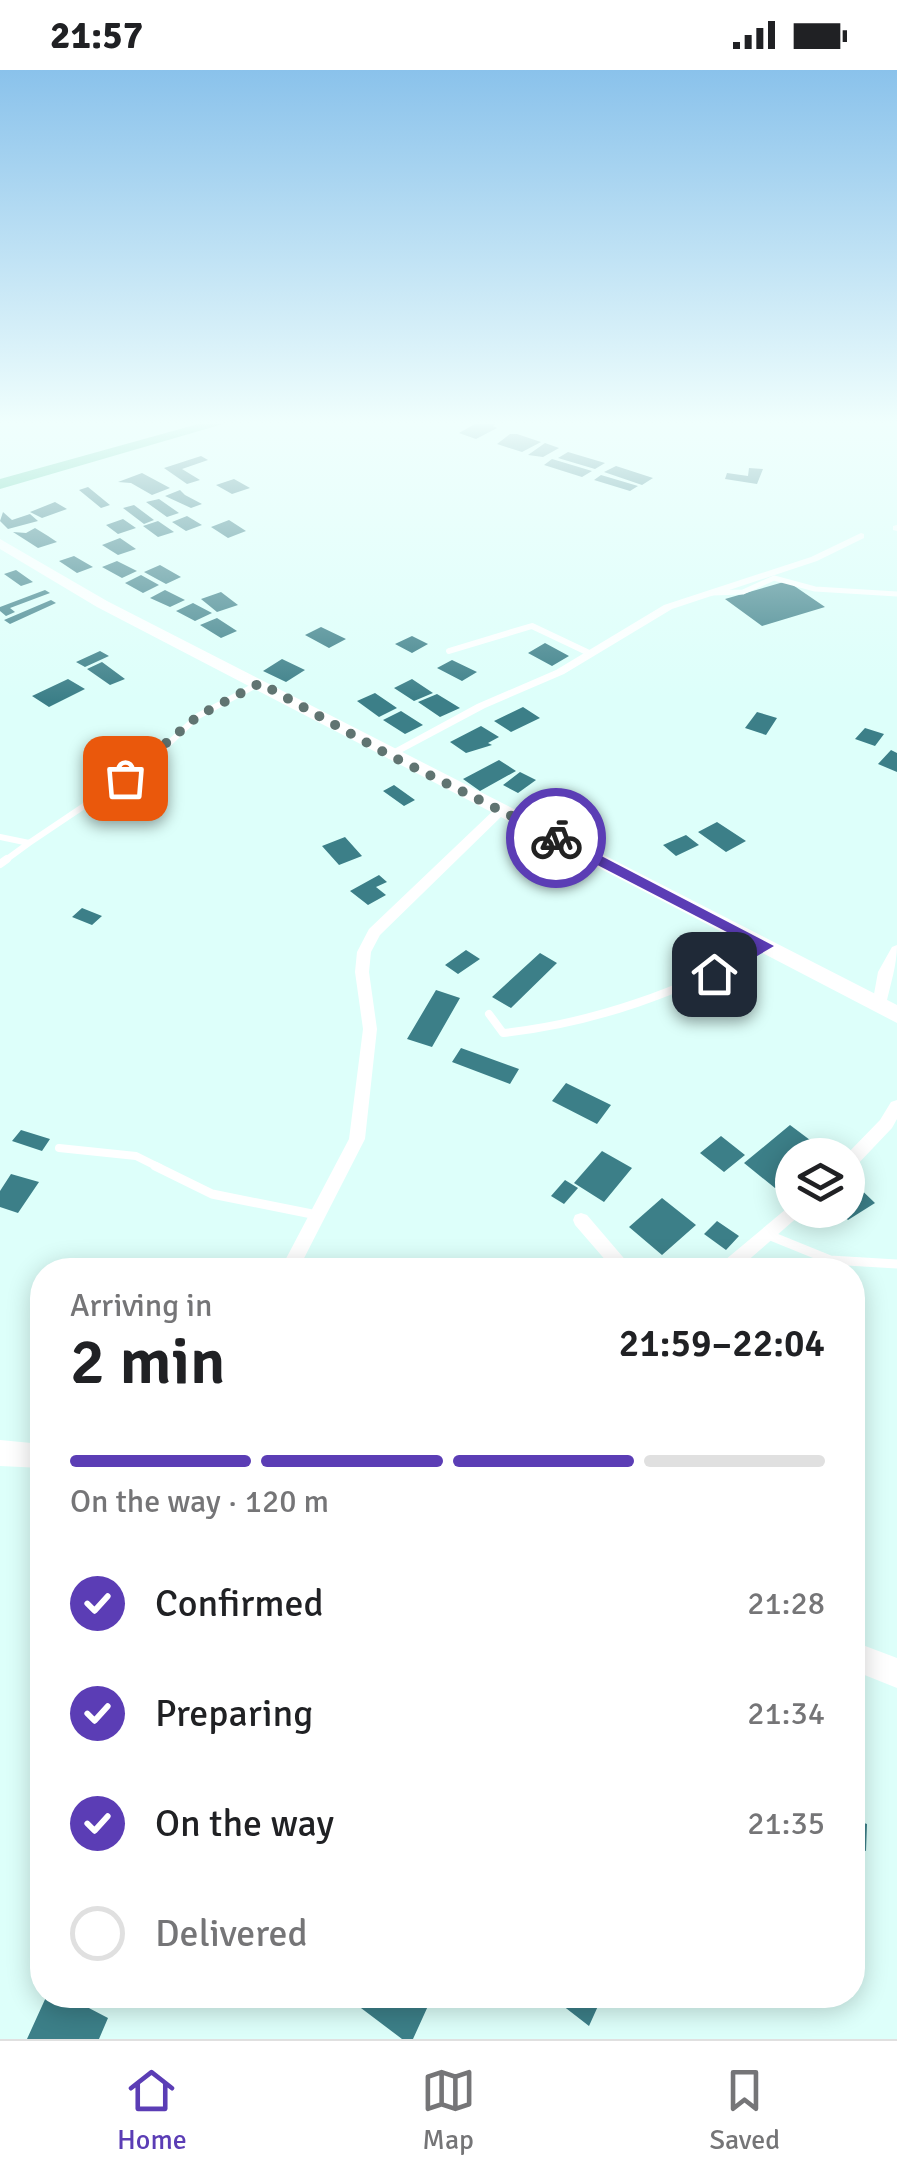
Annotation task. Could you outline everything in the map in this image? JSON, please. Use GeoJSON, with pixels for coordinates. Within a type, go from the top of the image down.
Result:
{"type":"FeatureCollection","features":[{"type":"Feature","properties":{"kind":"main road"},"geometry":{"type":"LineString","coordinates":[[0,542],[102,604],[897,1015]]}},
{"type":"Feature","properties":{"kind":"street"},"geometry":{"type":"LineString","coordinates":[[389,755],[589,653],[668,607],[814,559],[861,536]]}},
{"type":"Feature","properties":{"kind":"street"},"geometry":{"type":"LineString","coordinates":[[296,1258],[358,1139],[370,1029],[362,972],[364,952],[374,932],[500,811]]}},
{"type":"Feature","properties":{"kind":"street"},"geometry":{"type":"LineString","coordinates":[[878,1005],[885,972],[897,950]]}},
{"type":"Feature","properties":{"kind":"street"},"geometry":{"type":"LineString","coordinates":[[865,1145],[897,1106]]}},
{"type":"Feature","properties":{"kind":"street"},"geometry":{"type":"LineString","coordinates":[[582,1220],[615,1258]]}},
{"type":"Feature","properties":{"kind":"street"},"geometry":{"type":"LineString","coordinates":[[739,1258],[775,1226]]}},
{"type":"Feature","properties":{"kind":"street"},"geometry":{"type":"LineString","coordinates":[[0,1452],[30,1455]]}},
{"type":"Feature","properties":{"kind":"street"},"geometry":{"type":"LineString","coordinates":[[865,1662],[896,1678]]}},
{"type":"Feature","properties":{"kind":"lane"},"geometry":{"type":"LineString","coordinates":[[712,593],[742,592],[774,578],[816,589],[897,594]]}},
{"type":"Feature","properties":{"kind":"lane"},"geometry":{"type":"LineString","coordinates":[[450,651],[532,626],[589,653]]}},
{"type":"Feature","properties":{"kind":"lane"},"geometry":{"type":"LineString","coordinates":[[0,864],[148,763],[198,716],[260,683]]}},
{"type":"Feature","properties":{"kind":"lane"},"geometry":{"type":"LineString","coordinates":[[0,837],[29,843]]}},
{"type":"Feature","properties":{"kind":"lane"},"geometry":{"type":"LineString","coordinates":[[488,1014],[503,1033],[531,1031],[603,1014],[656,1000],[767,946]]}},
{"type":"Feature","properties":{"kind":"lane"},"geometry":{"type":"LineString","coordinates":[[59,1148],[136,1156],[212,1194],[321,1216]]}},
{"type":"Feature","properties":{"kind":"lane"},"geometry":{"type":"LineString","coordinates":[[766,1234],[825,1258]]}},
{"type":"Feature","properties":{"kind":"lane"},"geometry":{"type":"LineString","coordinates":[[865,1262],[897,1264]]}},
{"type":"Feature","properties":{"kind":"building"},"geometry":{"type":"Polygon","coordinates":[[[2,516],[12,520],[32,516],[38,521],[8,529],[0,521],[2,516]]]}},
{"type":"Feature","properties":{"kind":"building"},"geometry":{"type":"Polygon","coordinates":[[[133,516],[154,520],[144,524],[133,516]]]}},
{"type":"Feature","properties":{"kind":"building"},"geometry":{"type":"Polygon","coordinates":[[[187,516],[202,525],[186,531],[172,522],[187,516]]]}},
{"type":"Feature","properties":{"kind":"building"},"geometry":{"type":"Polygon","coordinates":[[[123,519],[136,528],[118,534],[106,525],[123,519]]]}},
{"type":"Feature","properties":{"kind":"building"},"geometry":{"type":"Polygon","coordinates":[[[229,520],[246,531],[228,538],[211,527],[229,520]]]}},
{"type":"Feature","properties":{"kind":"building"},"geometry":{"type":"Polygon","coordinates":[[[158,521],[174,532],[158,537],[143,526],[158,521]]]}},
{"type":"Feature","properties":{"kind":"building"},"geometry":{"type":"Polygon","coordinates":[[[35,528],[57,542],[38,548],[13,532],[26,533],[35,528]]]}},
{"type":"Feature","properties":{"kind":"building"},"geometry":{"type":"Polygon","coordinates":[[[120,538],[136,549],[118,555],[102,545],[120,538]]]}},
{"type":"Feature","properties":{"kind":"building"},"geometry":{"type":"Polygon","coordinates":[[[74,556],[93,567],[77,573],[59,561],[74,556]]]}},
{"type":"Feature","properties":{"kind":"building"},"geometry":{"type":"Polygon","coordinates":[[[117,561],[137,571],[122,578],[102,567],[117,561]]]}},
{"type":"Feature","properties":{"kind":"building"},"geometry":{"type":"Polygon","coordinates":[[[160,565],[181,577],[166,584],[144,572],[160,565]]]}},
{"type":"Feature","properties":{"kind":"building"},"geometry":{"type":"Polygon","coordinates":[[[16,570],[33,582],[21,586],[4,574],[16,570]]]}},
{"type":"Feature","properties":{"kind":"building"},"geometry":{"type":"Polygon","coordinates":[[[141,575],[159,585],[143,593],[125,583],[141,575]]]}},
{"type":"Feature","properties":{"kind":"building"},"geometry":{"type":"Polygon","coordinates":[[[787,581],[825,607],[762,626],[725,599],[787,581]]]}},
{"type":"Feature","properties":{"kind":"building"},"geometry":{"type":"Polygon","coordinates":[[[45,590],[50,593],[10,608],[15,612],[6,616],[0,611],[0,607],[45,590]]]}},
{"type":"Feature","properties":{"kind":"building"},"geometry":{"type":"Polygon","coordinates":[[[165,590],[185,600],[170,607],[150,598],[165,590]]]}},
{"type":"Feature","properties":{"kind":"building"},"geometry":{"type":"Polygon","coordinates":[[[221,592],[238,605],[217,612],[201,599],[221,592]]]}},
{"type":"Feature","properties":{"kind":"building"},"geometry":{"type":"Polygon","coordinates":[[[51,600],[56,603],[10,624],[4,620],[51,600]]]}},
{"type":"Feature","properties":{"kind":"building"},"geometry":{"type":"Polygon","coordinates":[[[193,603],[212,613],[195,621],[176,611],[193,603]]]}},
{"type":"Feature","properties":{"kind":"building"},"geometry":{"type":"Polygon","coordinates":[[[217,618],[237,631],[221,638],[200,625],[217,618]]]}},
{"type":"Feature","properties":{"kind":"building"},"geometry":{"type":"Polygon","coordinates":[[[321,627],[346,639],[329,648],[305,635],[321,627]]]}},
{"type":"Feature","properties":{"kind":"building"},"geometry":{"type":"Polygon","coordinates":[[[412,636],[428,644],[412,653],[395,644],[412,636]]]}},
{"type":"Feature","properties":{"kind":"building"},"geometry":{"type":"Polygon","coordinates":[[[545,643],[569,656],[552,666],[528,653],[545,643]]]}},
{"type":"Feature","properties":{"kind":"building"},"geometry":{"type":"Polygon","coordinates":[[[100,651],[109,656],[85,667],[76,662],[100,651]]]}},
{"type":"Feature","properties":{"kind":"building"},"geometry":{"type":"Polygon","coordinates":[[[282,659],[305,670],[286,682],[263,671],[282,659]]]}},
{"type":"Feature","properties":{"kind":"building"},"geometry":{"type":"Polygon","coordinates":[[[452,660],[477,672],[462,681],[437,668],[452,660]]]}},
{"type":"Feature","properties":{"kind":"building"},"geometry":{"type":"Polygon","coordinates":[[[102,662],[125,679],[110,685],[87,669],[102,662]]]}},
{"type":"Feature","properties":{"kind":"building"},"geometry":{"type":"Polygon","coordinates":[[[68,679],[85,689],[49,707],[32,696],[68,679]]]}},
{"type":"Feature","properties":{"kind":"building"},"geometry":{"type":"Polygon","coordinates":[[[412,679],[433,693],[414,701],[394,688],[412,679]]]}},
{"type":"Feature","properties":{"kind":"building"},"geometry":{"type":"Polygon","coordinates":[[[375,693],[397,708],[379,717],[357,701],[375,693]]]}},
{"type":"Feature","properties":{"kind":"building"},"geometry":{"type":"Polygon","coordinates":[[[437,694],[460,708],[440,717],[418,702],[437,694]]]}},
{"type":"Feature","properties":{"kind":"building"},"geometry":{"type":"Polygon","coordinates":[[[523,707],[540,718],[511,732],[494,721],[523,707]]]}},
{"type":"Feature","properties":{"kind":"building"},"geometry":{"type":"Polygon","coordinates":[[[401,711],[423,725],[405,734],[383,720],[401,711]]]}},
{"type":"Feature","properties":{"kind":"building"},"geometry":{"type":"Polygon","coordinates":[[[757,712],[777,718],[766,735],[745,728],[757,712]]]}},
{"type":"Feature","properties":{"kind":"building"},"geometry":{"type":"Polygon","coordinates":[[[481,726],[499,737],[488,743],[492,745],[466,753],[450,742],[481,726]]]}},
{"type":"Feature","properties":{"kind":"building"},"geometry":{"type":"Polygon","coordinates":[[[865,728],[884,734],[875,746],[855,739],[865,728]]]}},
{"type":"Feature","properties":{"kind":"building"},"geometry":{"type":"Polygon","coordinates":[[[891,750],[897,753],[897,772],[878,764],[891,750]]]}},
{"type":"Feature","properties":{"kind":"building"},"geometry":{"type":"Polygon","coordinates":[[[499,760],[516,771],[480,791],[463,779],[499,760]]]}},
{"type":"Feature","properties":{"kind":"building"},"geometry":{"type":"Polygon","coordinates":[[[520,772],[536,780],[518,793],[503,785],[520,772]]]}},
{"type":"Feature","properties":{"kind":"building"},"geometry":{"type":"Polygon","coordinates":[[[394,785],[415,800],[404,806],[383,791],[394,785]]]}},
{"type":"Feature","properties":{"kind":"building"},"geometry":{"type":"Polygon","coordinates":[[[717,822],[746,841],[726,852],[698,832],[717,822]]]}},
{"type":"Feature","properties":{"kind":"building"},"geometry":{"type":"Polygon","coordinates":[[[686,835],[699,845],[676,856],[663,845],[686,835]]]}},
{"type":"Feature","properties":{"kind":"building"},"geometry":{"type":"Polygon","coordinates":[[[345,837],[362,856],[339,865],[322,846],[345,837]]]}},
{"type":"Feature","properties":{"kind":"building"},"geometry":{"type":"Polygon","coordinates":[[[379,875],[387,882],[376,887],[386,895],[368,905],[350,891],[379,875]]]}},
{"type":"Feature","properties":{"kind":"building"},"geometry":{"type":"Polygon","coordinates":[[[82,908],[102,916],[92,925],[72,917],[82,908]]]}},
{"type":"Feature","properties":{"kind":"building"},"geometry":{"type":"Polygon","coordinates":[[[466,950],[480,959],[458,974],[445,965],[466,950]]]}},
{"type":"Feature","properties":{"kind":"building"},"geometry":{"type":"Polygon","coordinates":[[[540,953],[557,963],[511,1008],[492,997],[540,953]]]}},
{"type":"Feature","properties":{"kind":"building"},"geometry":{"type":"Polygon","coordinates":[[[436,990],[460,998],[432,1047],[407,1039],[436,990]]]}},
{"type":"Feature","properties":{"kind":"building"},"geometry":{"type":"Polygon","coordinates":[[[461,1048],[519,1069],[510,1084],[452,1062],[461,1048]]]}},
{"type":"Feature","properties":{"kind":"building"},"geometry":{"type":"Polygon","coordinates":[[[566,1083],[611,1105],[597,1124],[552,1101],[566,1083]]]}},
{"type":"Feature","properties":{"kind":"building"},"geometry":{"type":"Polygon","coordinates":[[[790,1125],[807,1138],[775,1138],[775,1188],[744,1163],[790,1125]]]}},
{"type":"Feature","properties":{"kind":"building"},"geometry":{"type":"Polygon","coordinates":[[[21,1130],[50,1139],[42,1151],[12,1141],[21,1130]]]}},
{"type":"Feature","properties":{"kind":"building"},"geometry":{"type":"Polygon","coordinates":[[[721,1136],[745,1155],[724,1172],[700,1153],[721,1136]]]}},
{"type":"Feature","properties":{"kind":"building"},"geometry":{"type":"Polygon","coordinates":[[[602,1151],[632,1168],[604,1202],[574,1183],[602,1151]]]}},
{"type":"Feature","properties":{"kind":"building"},"geometry":{"type":"Polygon","coordinates":[[[11,1174],[39,1182],[18,1213],[0,1207],[0,1191],[11,1174]]]}},
{"type":"Feature","properties":{"kind":"building"},"geometry":{"type":"Polygon","coordinates":[[[565,1180],[578,1188],[564,1204],[551,1196],[565,1180]]]}},
{"type":"Feature","properties":{"kind":"building"},"geometry":{"type":"Polygon","coordinates":[[[865,1193],[875,1203],[865,1209],[865,1193]]]}},
{"type":"Feature","properties":{"kind":"building"},"geometry":{"type":"Polygon","coordinates":[[[662,1198],[696,1225],[662,1255],[629,1227],[662,1198]]]}},
{"type":"Feature","properties":{"kind":"building"},"geometry":{"type":"Polygon","coordinates":[[[717,1221],[739,1236],[726,1250],[704,1234],[717,1221]]]}},
{"type":"Feature","properties":{"kind":"building"},"geometry":{"type":"Polygon","coordinates":[[[41,2008],[89,2008],[108,2018],[99,2039],[27,2039],[41,2008]]]}},
{"type":"Feature","properties":{"kind":"building"},"geometry":{"type":"Polygon","coordinates":[[[361,2008],[427,2008],[413,2039],[402,2039],[361,2008]]]}},
{"type":"Feature","properties":{"kind":"building"},"geometry":{"type":"Polygon","coordinates":[[[566,2008],[597,2008],[589,2026],[566,2008]]]}},
{"type":"Feature","properties":{"kind":"way so far"},"geometry":{"type":"LineString","coordinates":[[125,778],[148,763],[198,716],[260,683],[389,755],[556,838]]}},
{"type":"Feature","properties":{"kind":"route"},"geometry":{"type":"LineString","coordinates":[[556,838],[767,946],[714,974]]}}]}
